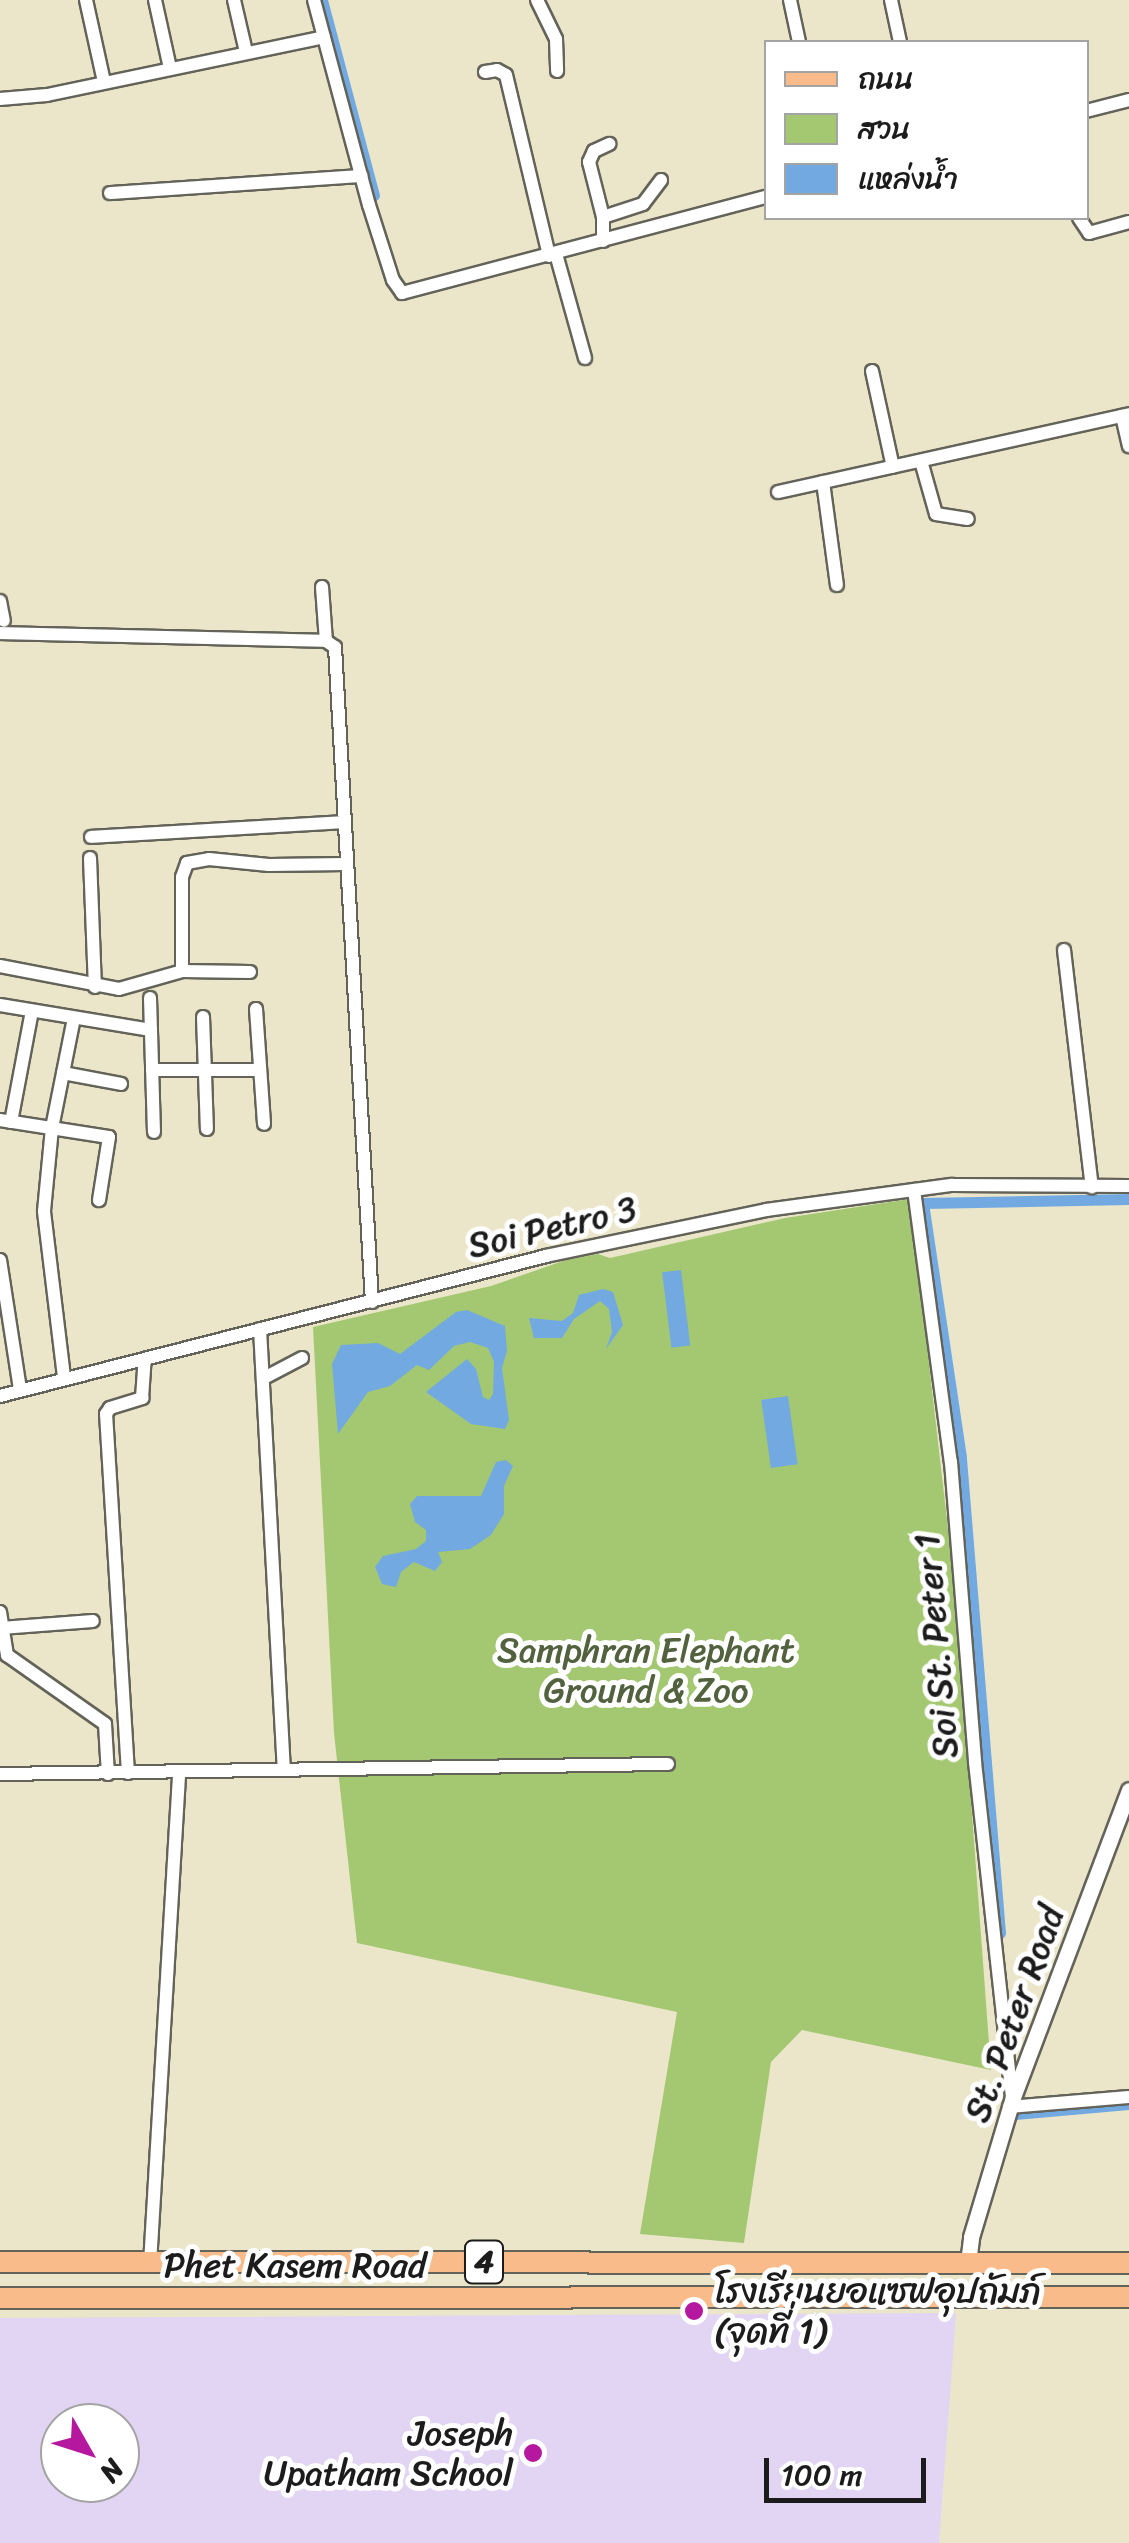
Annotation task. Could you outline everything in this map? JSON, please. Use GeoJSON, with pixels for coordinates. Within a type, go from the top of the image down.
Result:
{"type":"FeatureCollection","features":[{"type":"Feature","properties":{"kind":"main road","name":"Phet Kasem Road"},"geometry":{"type":"LineString","coordinates":[[0,2262],[1129,2263]]}},
{"type":"Feature","properties":{"kind":"main road"},"geometry":{"type":"LineString","coordinates":[[968,2263],[969,2298]]}},
{"type":"Feature","properties":{"kind":"main road","name":"Phet Kasem Road"},"geometry":{"type":"LineString","coordinates":[[0,2298],[1129,2297]]}},
{"type":"Feature","properties":{"kind":"street"},"geometry":{"type":"LineString","coordinates":[[86,0],[104,82]]}},
{"type":"Feature","properties":{"kind":"street"},"geometry":{"type":"LineString","coordinates":[[155,0],[170,68]]}},
{"type":"Feature","properties":{"kind":"street"},"geometry":{"type":"LineString","coordinates":[[234,0],[246,52]]}},
{"type":"Feature","properties":{"kind":"street"},"geometry":{"type":"LineString","coordinates":[[314,0],[361,176],[393,280],[402,292],[764,199]]}},
{"type":"Feature","properties":{"kind":"street"},"geometry":{"type":"LineString","coordinates":[[538,0],[556,39],[558,71]]}},
{"type":"Feature","properties":{"kind":"street"},"geometry":{"type":"LineString","coordinates":[[790,0],[799,40]]}},
{"type":"Feature","properties":{"kind":"street"},"geometry":{"type":"LineString","coordinates":[[891,0],[900,40]]}},
{"type":"Feature","properties":{"kind":"street"},"geometry":{"type":"LineString","coordinates":[[0,99],[47,95],[324,37]]}},
{"type":"Feature","properties":{"kind":"street"},"geometry":{"type":"LineString","coordinates":[[485,72],[497,70],[506,74],[552,255],[585,358]]}},
{"type":"Feature","properties":{"kind":"street"},"geometry":{"type":"LineString","coordinates":[[1089,110],[1129,100]]}},
{"type":"Feature","properties":{"kind":"street"},"geometry":{"type":"LineString","coordinates":[[603,241],[603,217],[590,162],[594,151],[609,144]]}},
{"type":"Feature","properties":{"kind":"street"},"geometry":{"type":"LineString","coordinates":[[110,193],[361,176]]}},
{"type":"Feature","properties":{"kind":"street"},"geometry":{"type":"LineString","coordinates":[[603,217],[644,204],[661,180]]}},
{"type":"Feature","properties":{"kind":"street"},"geometry":{"type":"LineString","coordinates":[[1080,220],[1089,233],[1129,222]]}},
{"type":"Feature","properties":{"kind":"street"},"geometry":{"type":"LineString","coordinates":[[872,371],[893,467]]}},
{"type":"Feature","properties":{"kind":"street"},"geometry":{"type":"LineString","coordinates":[[778,492],[1126,415],[1129,446]]}},
{"type":"Feature","properties":{"kind":"street"},"geometry":{"type":"LineString","coordinates":[[921,460],[936,514],[968,519]]}},
{"type":"Feature","properties":{"kind":"street"},"geometry":{"type":"LineString","coordinates":[[823,482],[837,586]]}},
{"type":"Feature","properties":{"kind":"street"},"geometry":{"type":"LineString","coordinates":[[322,587],[326,642]]}},
{"type":"Feature","properties":{"kind":"street"},"geometry":{"type":"LineString","coordinates":[[0,601],[2,627],[326,642],[335,647],[372,1302]]}},
{"type":"Feature","properties":{"kind":"street"},"geometry":{"type":"LineString","coordinates":[[91,837],[344,822]]}},
{"type":"Feature","properties":{"kind":"street"},"geometry":{"type":"LineString","coordinates":[[90,858],[95,987]]}},
{"type":"Feature","properties":{"kind":"street"},"geometry":{"type":"LineString","coordinates":[[182,971],[182,877],[187,863],[209,859],[268,865],[346,864]]}},
{"type":"Feature","properties":{"kind":"street"},"geometry":{"type":"LineString","coordinates":[[1064,950],[1092,1187]]}},
{"type":"Feature","properties":{"kind":"street"},"geometry":{"type":"LineString","coordinates":[[0,966],[119,989],[182,971],[250,972]]}},
{"type":"Feature","properties":{"kind":"street"},"geometry":{"type":"LineString","coordinates":[[150,998],[154,1132]]}},
{"type":"Feature","properties":{"kind":"street"},"geometry":{"type":"LineString","coordinates":[[0,1005],[151,1030]]}},
{"type":"Feature","properties":{"kind":"street"},"geometry":{"type":"LineString","coordinates":[[256,1009],[264,1124]]}},
{"type":"Feature","properties":{"kind":"street"},"geometry":{"type":"LineString","coordinates":[[32,1011],[6,1121],[110,1139],[99,1200]]}},
{"type":"Feature","properties":{"kind":"street"},"geometry":{"type":"LineString","coordinates":[[203,1017],[207,1130]]}},
{"type":"Feature","properties":{"kind":"street"},"geometry":{"type":"LineString","coordinates":[[64,1377],[44,1211],[52,1128],[74,1018]]}},
{"type":"Feature","properties":{"kind":"street"},"geometry":{"type":"LineString","coordinates":[[152,1070],[260,1070]]}},
{"type":"Feature","properties":{"kind":"street"},"geometry":{"type":"LineString","coordinates":[[63,1073],[121,1084]]}},
{"type":"Feature","properties":{"kind":"street","name":"Soi Petro 3"},"geometry":{"type":"LineString","coordinates":[[0,1396],[554,1255],[766,1210],[952,1185],[1129,1186]]}},
{"type":"Feature","properties":{"kind":"street","name":"Soi St. Peter 1"},"geometry":{"type":"LineString","coordinates":[[914,1190],[952,1462],[974,1762],[1013,2098]]}},
{"type":"Feature","properties":{"kind":"street"},"geometry":{"type":"LineString","coordinates":[[0,1260],[20,1390]]}},
{"type":"Feature","properties":{"kind":"street"},"geometry":{"type":"LineString","coordinates":[[260,1329],[284,1768]]}},
{"type":"Feature","properties":{"kind":"street"},"geometry":{"type":"LineString","coordinates":[[264,1378],[302,1358]]}},
{"type":"Feature","properties":{"kind":"street"},"geometry":{"type":"LineString","coordinates":[[128,1773],[106,1414],[110,1408],[142,1398],[145,1359]]}},
{"type":"Feature","properties":{"kind":"street"},"geometry":{"type":"LineString","coordinates":[[0,1612],[7,1655],[104,1724],[108,1774]]}},
{"type":"Feature","properties":{"kind":"street"},"geometry":{"type":"LineString","coordinates":[[1,1628],[93,1621]]}},
{"type":"Feature","properties":{"kind":"street"},"geometry":{"type":"LineString","coordinates":[[0,1774],[668,1764]]}},
{"type":"Feature","properties":{"kind":"street"},"geometry":{"type":"LineString","coordinates":[[150,2264],[179,1773]]}},
{"type":"Feature","properties":{"kind":"street","name":"St. Peter Road"},"geometry":{"type":"LineString","coordinates":[[968,2263],[971,2236],[1013,2098],[1129,1790]]}},
{"type":"Feature","properties":{"kind":"street"},"geometry":{"type":"LineString","coordinates":[[1013,2098],[1129,2096]]}},
{"type":"Feature","properties":{"kind":"shaded area","name":"Joseph Upatham School"},"geometry":{"type":"Polygon","coordinates":[[[956,2313],[939,2543],[0,2543],[0,2318],[956,2313]]]}},
{"type":"Feature","properties":{"kind":"green space","name":"Samphran Elephant Ground & Zoo"},"geometry":{"type":"Polygon","coordinates":[[[910,1199],[956,1598],[991,2070],[802,2030],[771,2062],[744,2243],[640,2234],[677,2012],[357,1943],[334,1733],[313,1327],[491,1286],[566,1260],[598,1254],[610,1258],[785,1218],[910,1199]]]}},
{"type":"Feature","properties":{"kind":"water"},"geometry":{"type":"Polygon","coordinates":[[[681,1270],[690,1345],[671,1348],[662,1272],[681,1270]]]}},
{"type":"Feature","properties":{"kind":"water"},"geometry":{"type":"Polygon","coordinates":[[[603,1289],[613,1292],[623,1325],[606,1349],[612,1332],[609,1309],[600,1301],[574,1319],[562,1338],[534,1338],[529,1318],[562,1321],[573,1313],[579,1295],[603,1289]]]}},
{"type":"Feature","properties":{"kind":"water"},"geometry":{"type":"Polygon","coordinates":[[[467,1310],[505,1326],[507,1351],[502,1368],[509,1420],[505,1429],[471,1424],[426,1392],[467,1359],[476,1369],[483,1397],[489,1400],[493,1394],[494,1362],[488,1348],[470,1342],[454,1346],[429,1370],[417,1365],[390,1386],[368,1392],[338,1434],[332,1364],[341,1345],[378,1343],[400,1354],[456,1312],[467,1310]]]}},
{"type":"Feature","properties":{"kind":"water"},"geometry":{"type":"Polygon","coordinates":[[[788,1396],[798,1464],[771,1468],[761,1400],[788,1396]]]}},
{"type":"Feature","properties":{"kind":"water"},"geometry":{"type":"Polygon","coordinates":[[[506,1460],[513,1466],[504,1486],[504,1514],[491,1535],[470,1549],[438,1552],[442,1562],[435,1571],[414,1562],[401,1572],[396,1587],[382,1584],[375,1567],[383,1556],[416,1549],[426,1541],[426,1530],[415,1522],[410,1504],[417,1496],[481,1496],[496,1462],[506,1460]]]}},
{"type":"Feature","properties":{"kind":"waterway"},"geometry":{"type":"LineString","coordinates":[[322,0],[374,195]]}},
{"type":"Feature","properties":{"kind":"waterway"},"geometry":{"type":"LineString","coordinates":[[1000,1933],[961,1457],[923,1203],[1129,1199]]}},
{"type":"Feature","properties":{"kind":"waterway"},"geometry":{"type":"LineString","coordinates":[[1014,2101],[1015,2114],[1129,2104]]}},
{"type":"Feature","properties":{"kind":"place","name":"โรงเรียนยอแซฟอุปถัมภ์ (จุดที่ 1)"},"geometry":{"type":"Point","coordinates":[694,2311]}},
{"type":"Feature","properties":{"kind":"place","name":"Joseph Upatham School"},"geometry":{"type":"Point","coordinates":[533,2453]}}]}
